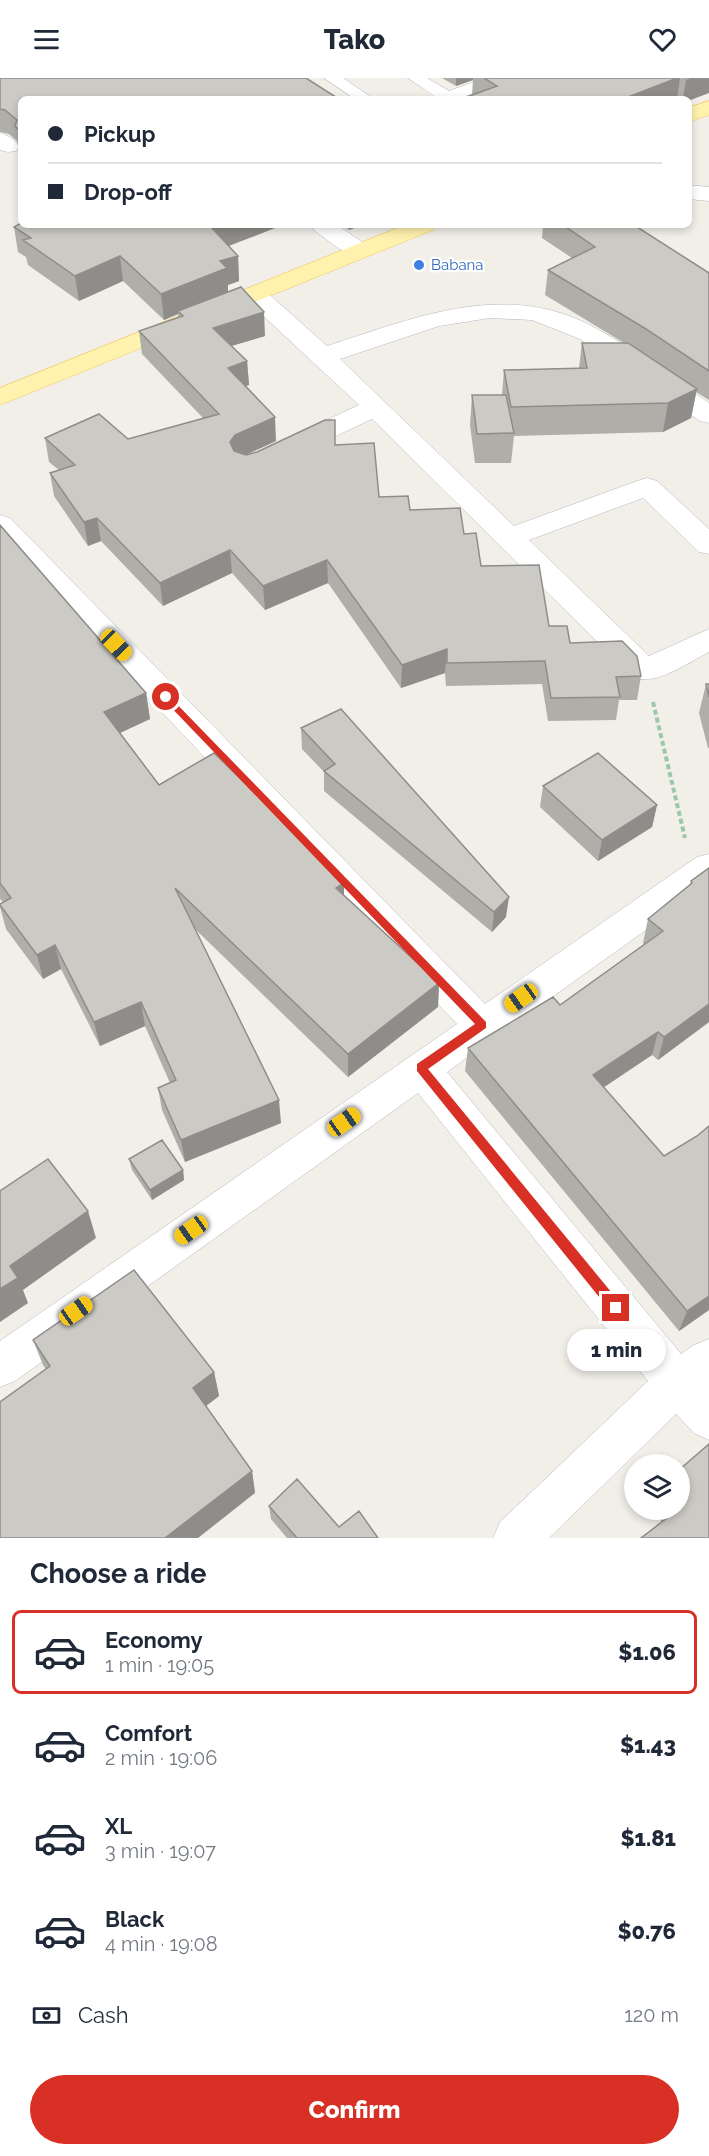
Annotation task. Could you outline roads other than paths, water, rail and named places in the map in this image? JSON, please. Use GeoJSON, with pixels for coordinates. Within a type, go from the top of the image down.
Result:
{"type":"FeatureCollection","features":[{"type":"Feature","properties":{"kind":"main road"},"geometry":{"type":"LineString","coordinates":[[692,114],[709,107]]}},
{"type":"Feature","properties":{"kind":"main road"},"geometry":{"type":"LineString","coordinates":[[0,397],[418,228]]}},
{"type":"Feature","properties":{"kind":"street"},"geometry":{"type":"LineString","coordinates":[[692,192],[709,194]]}},
{"type":"Feature","properties":{"kind":"street"},"geometry":{"type":"LineString","coordinates":[[326,228],[360,251]]}},
{"type":"Feature","properties":{"kind":"street"},"geometry":{"type":"LineString","coordinates":[[254,294],[323,356],[645,669],[709,640]]}},
{"type":"Feature","properties":{"kind":"street"},"geometry":{"type":"LineString","coordinates":[[323,356],[435,319],[490,311],[536,313],[589,334],[709,415]]}},
{"type":"Feature","properties":{"kind":"street"},"geometry":{"type":"LineString","coordinates":[[269,457],[376,407]]}},
{"type":"Feature","properties":{"kind":"street"},"geometry":{"type":"LineString","coordinates":[[510,537],[647,487],[709,545]]}},
{"type":"Feature","properties":{"kind":"street"},"geometry":{"type":"LineString","coordinates":[[0,524],[482,1025]]}},
{"type":"Feature","properties":{"kind":"street"},"geometry":{"type":"LineString","coordinates":[[0,1365],[702,872]]}},
{"type":"Feature","properties":{"kind":"street"},"geometry":{"type":"LineString","coordinates":[[421,1068],[693,1371],[709,1418]]}},
{"type":"Feature","properties":{"kind":"street"},"geometry":{"type":"LineString","coordinates":[[516,1538],[693,1371]]}},
{"type":"Feature","properties":{"kind":"lane"},"geometry":{"type":"LineString","coordinates":[[332,78],[361,96]]}},
{"type":"Feature","properties":{"kind":"lane"},"geometry":{"type":"LineString","coordinates":[[416,78],[443,96]]}},
{"type":"Feature","properties":{"kind":"lane"},"geometry":{"type":"LineString","coordinates":[[451,96],[499,78]]}},
{"type":"Feature","properties":{"kind":"place","name":"Babana"},"geometry":{"type":"Point","coordinates":[419,265]}}]}
